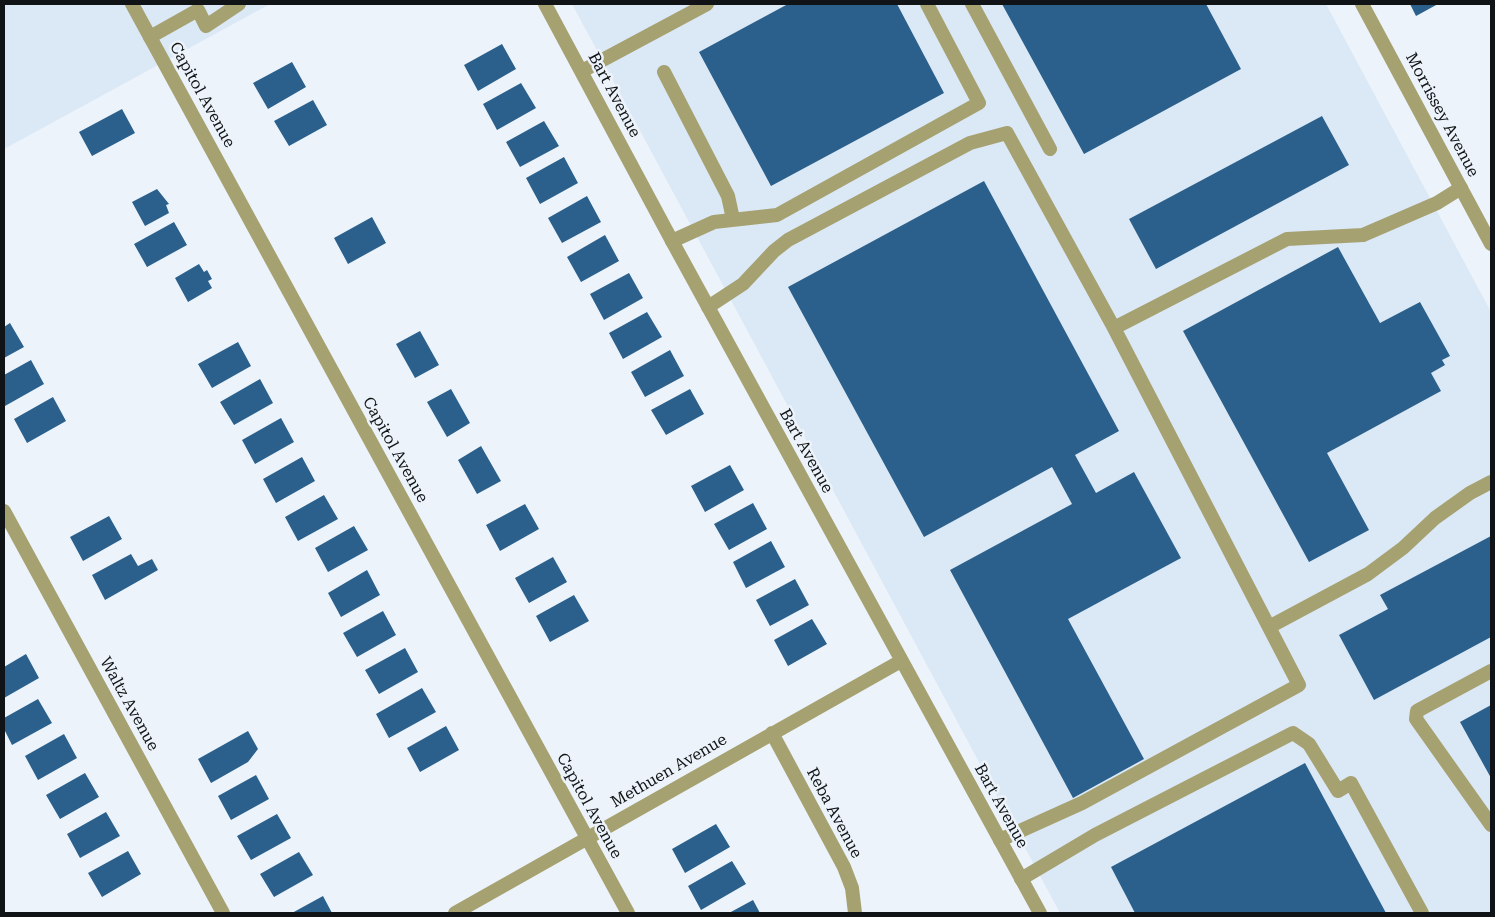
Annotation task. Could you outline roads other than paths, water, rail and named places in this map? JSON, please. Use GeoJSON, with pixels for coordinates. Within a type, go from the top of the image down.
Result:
{"type":"FeatureCollection","features":[{"type":"Feature","properties":{"kind":"street","name":"Capitol Avenue"},"geometry":{"type":"LineString","coordinates":[[132,4],[628,913]]}},
{"type":"Feature","properties":{"kind":"street"},"geometry":{"type":"LineString","coordinates":[[150,37],[198,10],[206,26],[239,4]]}},
{"type":"Feature","properties":{"kind":"street","name":"Bart Avenue"},"geometry":{"type":"LineString","coordinates":[[545,4],[672,241],[1040,913]]}},
{"type":"Feature","properties":{"kind":"street"},"geometry":{"type":"LineString","coordinates":[[582,71],[707,4]]}},
{"type":"Feature","properties":{"kind":"street"},"geometry":{"type":"LineString","coordinates":[[672,241],[714,222],[733,219],[767,218],[778,215],[979,103],[927,4]]}},
{"type":"Feature","properties":{"kind":"street"},"geometry":{"type":"LineString","coordinates":[[972,4],[1050,149]]}},
{"type":"Feature","properties":{"kind":"street","name":"Morrissey Avenue"},"geometry":{"type":"LineString","coordinates":[[1362,4],[1461,188],[1486,223],[1491,244]]}},
{"type":"Feature","properties":{"kind":"street"},"geometry":{"type":"LineString","coordinates":[[664,72],[728,196],[733,219]]}},
{"type":"Feature","properties":{"kind":"street"},"geometry":{"type":"LineString","coordinates":[[708,307],[743,284],[774,251],[788,240],[970,143],[1007,133],[1114,328],[1298,685],[1082,803],[1000,840]]}},
{"type":"Feature","properties":{"kind":"street"},"geometry":{"type":"LineString","coordinates":[[1114,328],[1287,239],[1363,235],[1437,203],[1461,188]]}},
{"type":"Feature","properties":{"kind":"street"},"geometry":{"type":"LineString","coordinates":[[1269,627],[1368,574],[1403,548],[1442,513],[1470,493],[1491,482]]}},
{"type":"Feature","properties":{"kind":"street","name":"Waltz Avenue"},"geometry":{"type":"LineString","coordinates":[[4,511],[224,913]]}},
{"type":"Feature","properties":{"kind":"street","name":"Methuen Avenue"},"geometry":{"type":"LineString","coordinates":[[455,913],[901,661]]}},
{"type":"Feature","properties":{"kind":"street"},"geometry":{"type":"LineString","coordinates":[[1491,671],[1417,711],[1416,719],[1491,825]]}},
{"type":"Feature","properties":{"kind":"street","name":"Reba Avenue"},"geometry":{"type":"LineString","coordinates":[[772,733],[844,867],[852,888],[855,913]]}},
{"type":"Feature","properties":{"kind":"street"},"geometry":{"type":"LineString","coordinates":[[1021,879],[1095,835],[1293,733],[1309,744],[1338,791],[1351,783],[1422,913]]}}]}
